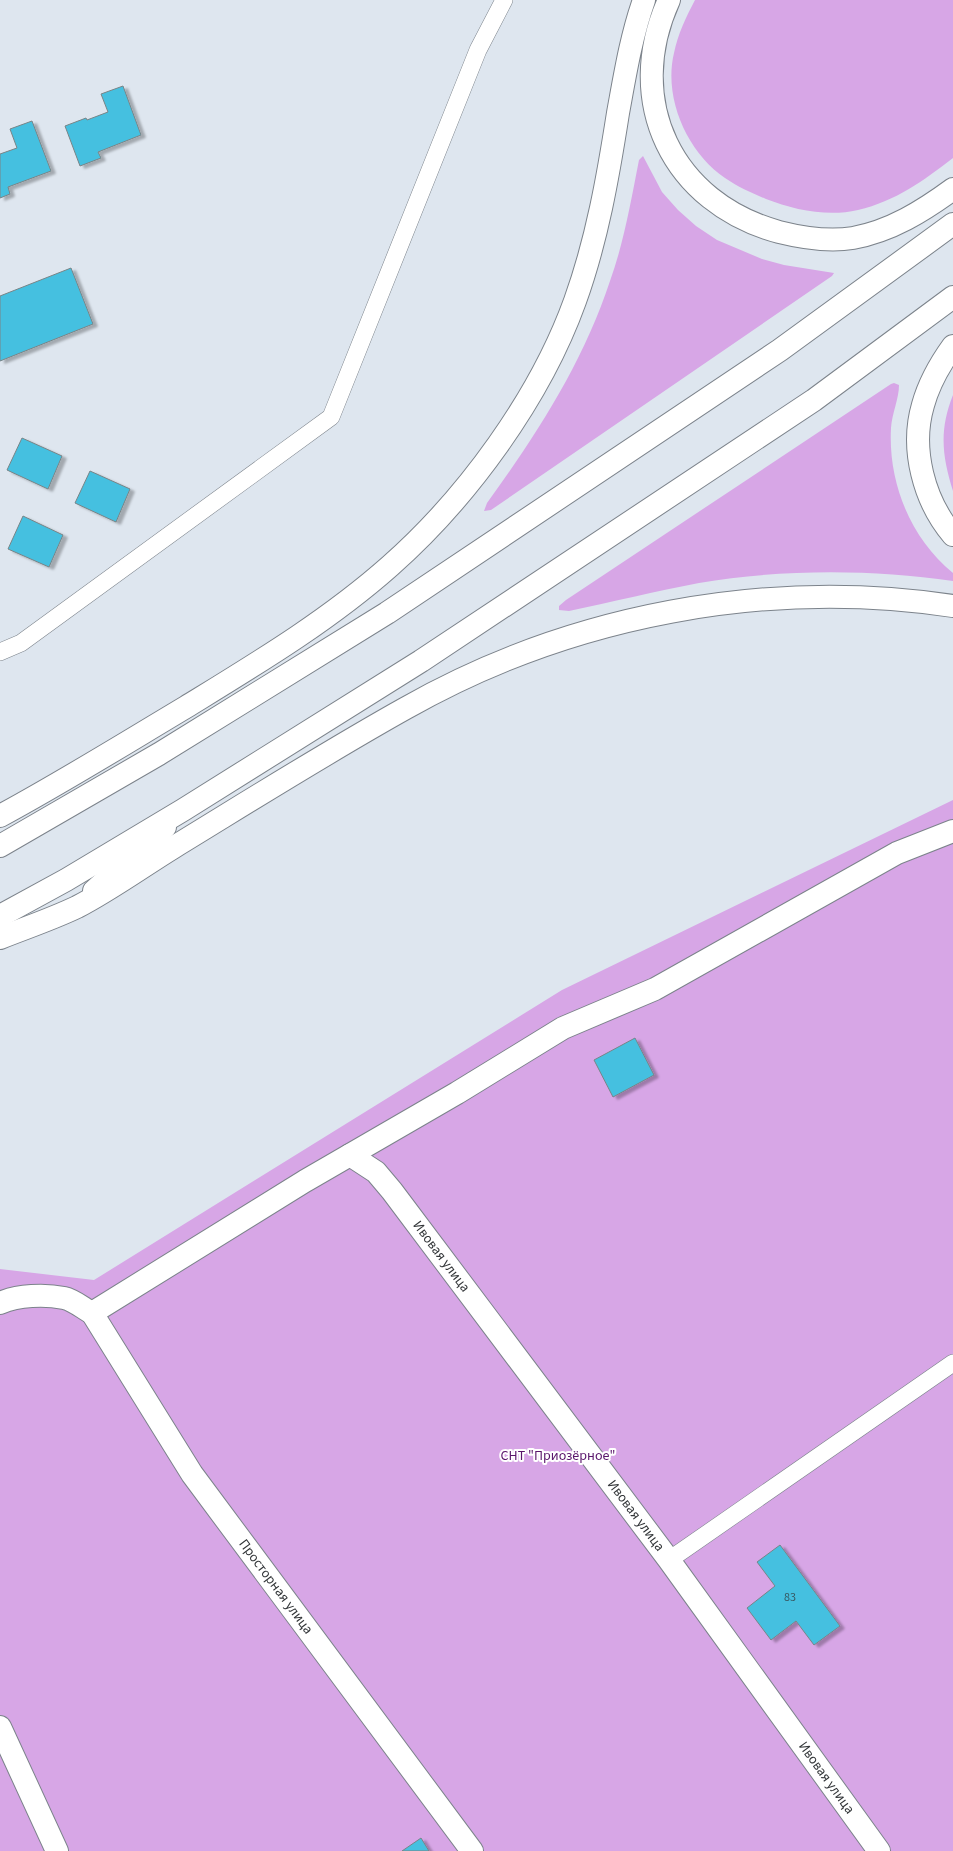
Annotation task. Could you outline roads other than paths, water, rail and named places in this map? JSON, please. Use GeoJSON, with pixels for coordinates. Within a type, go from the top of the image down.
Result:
{"type":"FeatureCollection","features":[{"type":"Feature","properties":{"kind":"main road"},"geometry":{"type":"LineString","coordinates":[[0,816],[276,652],[390,567],[432,525],[472,480],[506,433],[535,384],[560,338],[574,303],[587,265],[600,217],[628,56],[636,21],[644,0]]}},
{"type":"Feature","properties":{"kind":"main road"},"geometry":{"type":"LineString","coordinates":[[669,0],[662,16],[655,40],[651,90],[657,118],[670,151],[688,178],[708,197],[732,214],[762,227],[793,236],[824,240],[853,238],[882,230],[910,218],[953,189]]}},
{"type":"Feature","properties":{"kind":"main road"},"geometry":{"type":"LineString","coordinates":[[0,846],[159,754],[393,608],[780,350],[953,224]]}},
{"type":"Feature","properties":{"kind":"main road"},"geometry":{"type":"LineString","coordinates":[[0,916],[66,880],[183,810],[420,661],[814,400],[953,297]]}},
{"type":"Feature","properties":{"kind":"main road"},"geometry":{"type":"LineString","coordinates":[[953,346],[940,364],[930,385],[922,406],[919,434],[920,462],[926,488],[936,510],[953,535]]}},
{"type":"Feature","properties":{"kind":"main road"},"geometry":{"type":"LineString","coordinates":[[0,950],[78,906],[407,707],[494,664],[531,649],[579,634],[635,620],[715,604],[778,598],[848,596],[888,598],[953,606]]}},
{"type":"Feature","properties":{"kind":"main road"},"geometry":{"type":"LineString","coordinates":[[0,938],[78,906],[183,810]]}},
{"type":"Feature","properties":{"kind":"main road"},"geometry":{"type":"LineString","coordinates":[[0,1303],[9,1299],[44,1296],[66,1298],[92,1313],[350,1155],[457,1094],[563,1028],[655,989],[897,853],[953,831]]}},
{"type":"Feature","properties":{"kind":"main road","name":"Ивовая улица"},"geometry":{"type":"LineString","coordinates":[[350,1155],[376,1172],[392,1191],[669,1560],[879,1851]]}},
{"type":"Feature","properties":{"kind":"main road","name":"Просторная улица"},"geometry":{"type":"LineString","coordinates":[[92,1313],[192,1474],[472,1851]]}},
{"type":"Feature","properties":{"kind":"main road"},"geometry":{"type":"LineString","coordinates":[[0,1727],[58,1851]]}},
{"type":"Feature","properties":{"kind":"lane"},"geometry":{"type":"LineString","coordinates":[[0,652],[21,643],[331,417],[478,50],[504,0]]}},
{"type":"Feature","properties":{"kind":"lane"},"geometry":{"type":"LineString","coordinates":[[669,1560],[953,1363]]}},
{"type":"Feature","properties":{"kind":"park label","name":"СНТ \"Приозёрное\""},"geometry":{"type":"Point","coordinates":[558,1456]}}]}
